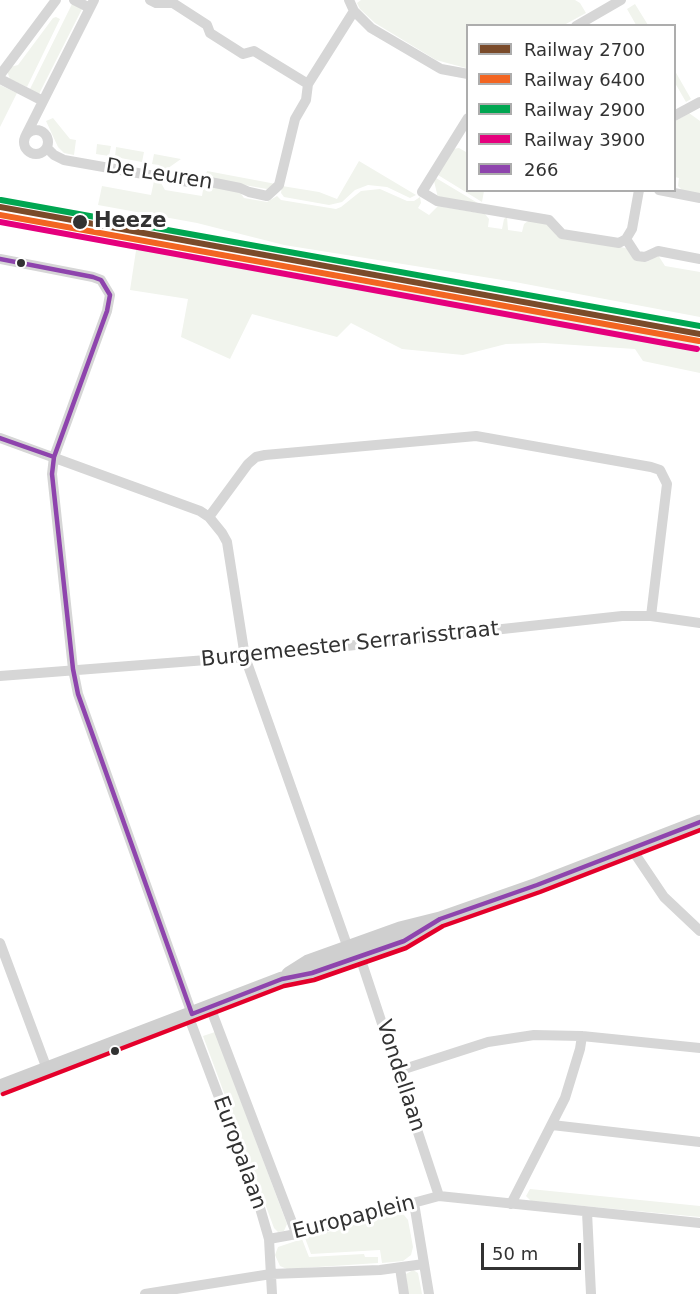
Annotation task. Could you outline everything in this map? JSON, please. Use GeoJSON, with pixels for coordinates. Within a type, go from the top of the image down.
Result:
{"type":"FeatureCollection","features":[{"type":"Feature","properties":{"kind":"street"},"geometry":{"type":"LineString","coordinates":[[43,101],[0,77],[56,0]]}},
{"type":"Feature","properties":{"kind":"street"},"geometry":{"type":"LineString","coordinates":[[26,135],[92,4],[74,0]]}},
{"type":"Feature","properties":{"kind":"street"},"geometry":{"type":"LineString","coordinates":[[150,0],[156,3],[172,3],[207,25],[210,33],[243,54],[254,51],[308,84],[354,11]]}},
{"type":"Feature","properties":{"kind":"street"},"geometry":{"type":"LineString","coordinates":[[185,10],[191,0]]}},
{"type":"Feature","properties":{"kind":"street"},"geometry":{"type":"LineString","coordinates":[[349,0],[354,11],[371,28],[432,64],[452,72],[466,74]]}},
{"type":"Feature","properties":{"kind":"street"},"geometry":{"type":"LineString","coordinates":[[579,24],[621,0]]}},
{"type":"Feature","properties":{"kind":"street","name":"De Leuren"},"geometry":{"type":"LineString","coordinates":[[47,148],[41,153],[30,152],[24,142],[26,135],[33,130],[41,130],[47,136],[47,148],[64,160],[200,184],[205,181],[267,196],[279,185],[294,119],[306,100],[308,84]]}},
{"type":"Feature","properties":{"kind":"street"},"geometry":{"type":"LineString","coordinates":[[676,115],[700,102]]}},
{"type":"Feature","properties":{"kind":"street"},"geometry":{"type":"LineString","coordinates":[[466,121],[422,192],[436,201],[549,220],[562,234],[619,243],[632,229],[639,192]]}},
{"type":"Feature","properties":{"kind":"street"},"geometry":{"type":"LineString","coordinates":[[668,192],[700,198]]}},
{"type":"Feature","properties":{"kind":"street"},"geometry":{"type":"LineString","coordinates":[[626,238],[637,256],[645,257],[658,251],[700,258]]}},
{"type":"Feature","properties":{"kind":"street","name":"Europalaan"},"geometry":{"type":"LineString","coordinates":[[0,259],[93,277],[101,280],[110,295],[107,311],[54,457],[52,474],[73,669],[78,694],[190,1015],[258,1201],[269,1239],[272,1294]]}},
{"type":"Feature","properties":{"kind":"street"},"geometry":{"type":"LineString","coordinates":[[0,438],[200,511],[209,517],[248,464],[256,457],[265,455],[476,436],[651,467],[660,470],[667,484],[651,616]]}},
{"type":"Feature","properties":{"kind":"street","name":"Vondellaan"},"geometry":{"type":"LineString","coordinates":[[209,517],[218,526],[227,542],[244,657],[398,1071],[439,1196]]}},
{"type":"Feature","properties":{"kind":"street","name":"Burgemeester Serrarisstraat"},"geometry":{"type":"LineString","coordinates":[[0,676],[244,657],[622,616],[651,616],[700,622]]}},
{"type":"Feature","properties":{"kind":"street"},"geometry":{"type":"LineString","coordinates":[[0,1087],[282,979],[312,973],[354,953],[404,941],[440,919],[537,885],[700,822]]}},
{"type":"Feature","properties":{"kind":"street"},"geometry":{"type":"LineString","coordinates":[[631,848],[664,897],[700,931]]}},
{"type":"Feature","properties":{"kind":"street"},"geometry":{"type":"LineString","coordinates":[[0,944],[46,1069]]}},
{"type":"Feature","properties":{"kind":"street","name":"Europalaan"},"geometry":{"type":"LineString","coordinates":[[210,1007],[296,1233]]}},
{"type":"Feature","properties":{"kind":"street"},"geometry":{"type":"LineString","coordinates":[[398,1071],[488,1042],[534,1035],[582,1036],[700,1048]]}},
{"type":"Feature","properties":{"kind":"street"},"geometry":{"type":"LineString","coordinates":[[511,1204],[565,1098],[582,1036]]}},
{"type":"Feature","properties":{"kind":"street"},"geometry":{"type":"LineString","coordinates":[[552,1125],[700,1142]]}},
{"type":"Feature","properties":{"kind":"street"},"geometry":{"type":"LineString","coordinates":[[439,1196],[700,1223]]}},
{"type":"Feature","properties":{"kind":"street","name":"Europaplein"},"geometry":{"type":"LineString","coordinates":[[269,1239],[439,1196]]}},
{"type":"Feature","properties":{"kind":"street"},"geometry":{"type":"LineString","coordinates":[[414,1203],[429,1294]]}},
{"type":"Feature","properties":{"kind":"street"},"geometry":{"type":"LineString","coordinates":[[587,1212],[591,1294]]}},
{"type":"Feature","properties":{"kind":"street","name":"Europaplein"},"geometry":{"type":"LineString","coordinates":[[145,1294],[271,1274],[400,1268],[424,1264]]}},
{"type":"Feature","properties":{"kind":"street"},"geometry":{"type":"LineString","coordinates":[[400,1268],[404,1294]]}},
{"type":"Feature","properties":{"kind":"shaded area"},"geometry":{"type":"Polygon","coordinates":[[[361,0],[575,0],[580,3],[586,13],[566,24],[466,24],[466,68],[436,60],[375,23],[357,3],[361,0]]]}},
{"type":"Feature","properties":{"kind":"shaded area"},"geometry":{"type":"Polygon","coordinates":[[[72,4],[82,9],[39,94],[30,89],[72,4]]]}},
{"type":"Feature","properties":{"kind":"shaded area"},"geometry":{"type":"Polygon","coordinates":[[[635,4],[647,24],[635,24],[627,9],[635,4]]]}},
{"type":"Feature","properties":{"kind":"shaded area"},"geometry":{"type":"Polygon","coordinates":[[[56,17],[60,19],[27,87],[10,79],[7,71],[10,67],[18,65],[56,17]]]}},
{"type":"Feature","properties":{"kind":"shaded area"},"geometry":{"type":"Polygon","coordinates":[[[676,73],[691,99],[686,102],[676,85],[676,73]]]}},
{"type":"Feature","properties":{"kind":"shaded area"},"geometry":{"type":"Polygon","coordinates":[[[0,85],[17,93],[0,127],[0,85]]]}},
{"type":"Feature","properties":{"kind":"shaded area"},"geometry":{"type":"Polygon","coordinates":[[[689,113],[700,121],[700,194],[682,190],[678,186],[676,121],[689,113]]]}},
{"type":"Feature","properties":{"kind":"shaded area"},"geometry":{"type":"Polygon","coordinates":[[[53,118],[70,139],[76,140],[74,155],[64,153],[58,147],[46,121],[53,118]]]}},
{"type":"Feature","properties":{"kind":"shaded area"},"geometry":{"type":"Polygon","coordinates":[[[97,144],[111,146],[109,156],[96,154],[97,144]]]}},
{"type":"Feature","properties":{"kind":"shaded area"},"geometry":{"type":"Polygon","coordinates":[[[116,147],[144,152],[142,162],[115,157],[116,147]]]}},
{"type":"Feature","properties":{"kind":"shaded area"},"geometry":{"type":"Polygon","coordinates":[[[459,148],[466,152],[466,192],[484,192],[482,202],[438,175],[453,149],[459,148]]]}},
{"type":"Feature","properties":{"kind":"shaded area"},"geometry":{"type":"Polygon","coordinates":[[[154,154],[181,159],[164,171],[159,165],[152,164],[154,154]]]}},
{"type":"Feature","properties":{"kind":"shaded area"},"geometry":{"type":"Polygon","coordinates":[[[359,161],[416,195],[410,198],[387,187],[368,185],[355,190],[342,202],[329,205],[284,197],[281,193],[282,186],[319,192],[337,199],[359,161]]]}},
{"type":"Feature","properties":{"kind":"shaded area"},"geometry":{"type":"Polygon","coordinates":[[[207,171],[276,184],[267,189],[205,178],[207,171]]]}},
{"type":"Feature","properties":{"kind":"shaded area"},"geometry":{"type":"Polygon","coordinates":[[[436,178],[481,205],[438,198],[434,181],[436,178]]]}},
{"type":"Feature","properties":{"kind":"shaded area"},"geometry":{"type":"Polygon","coordinates":[[[154,181],[161,183],[165,190],[202,196],[204,184],[239,191],[244,198],[267,202],[277,196],[281,200],[336,209],[361,191],[380,189],[407,201],[414,201],[420,197],[421,203],[418,208],[429,215],[438,206],[485,214],[489,219],[488,227],[502,229],[504,219],[507,217],[508,230],[522,232],[524,224],[528,221],[548,224],[557,236],[626,248],[635,260],[647,262],[658,255],[665,266],[700,272],[700,317],[515,282],[284,245],[197,223],[98,205],[102,186],[151,195],[154,181]]]}},
{"type":"Feature","properties":{"kind":"shaded area"},"geometry":{"type":"Polygon","coordinates":[[[137,244],[700,343],[700,373],[643,361],[635,349],[544,343],[506,344],[463,355],[402,349],[351,323],[337,337],[252,314],[230,359],[181,337],[188,299],[130,290],[137,244]]]}},
{"type":"Feature","properties":{"kind":"shaded area"},"geometry":{"type":"Polygon","coordinates":[[[215,1032],[287,1224],[284,1231],[278,1232],[274,1228],[203,1036],[215,1032]]]}},
{"type":"Feature","properties":{"kind":"shaded area"},"geometry":{"type":"Polygon","coordinates":[[[530,1189],[700,1206],[700,1217],[531,1201],[526,1196],[530,1189]]]}},
{"type":"Feature","properties":{"kind":"shaded area"},"geometry":{"type":"Polygon","coordinates":[[[398,1213],[404,1215],[408,1220],[413,1247],[411,1255],[403,1261],[382,1263],[380,1250],[311,1254],[305,1238],[398,1213]]]}},
{"type":"Feature","properties":{"kind":"shaded area"},"geometry":{"type":"Polygon","coordinates":[[[302,1239],[309,1257],[364,1254],[365,1257],[378,1257],[378,1263],[287,1269],[280,1266],[275,1255],[278,1247],[302,1239]]]}},
{"type":"Feature","properties":{"kind":"shaded area"},"geometry":{"type":"Polygon","coordinates":[[[413,1270],[418,1273],[422,1294],[408,1294],[406,1274],[413,1270]]]}},
{"type":"Feature","properties":{"kind":"rail line","name":"2900"},"geometry":{"type":"LineString","coordinates":[[1,200],[700,326]]}},
{"type":"Feature","properties":{"kind":"rail line","name":"2700"},"geometry":{"type":"LineString","coordinates":[[0,207],[700,334]]}},
{"type":"Feature","properties":{"kind":"rail line","name":"6400"},"geometry":{"type":"LineString","coordinates":[[0,215],[699,341]]}},
{"type":"Feature","properties":{"kind":"rail line","name":"3900"},"geometry":{"type":"LineString","coordinates":[[0,222],[697,349]]}},
{"type":"Feature","properties":{"kind":"transit line","name":"266"},"geometry":{"type":"LineString","coordinates":[[0,259],[93,277],[101,280],[110,295],[107,311],[54,457],[52,474],[73,669],[78,694],[192,1014]]}},
{"type":"Feature","properties":{"kind":"transit line","name":"266"},"geometry":{"type":"LineString","coordinates":[[0,438],[54,457]]}},
{"type":"Feature","properties":{"kind":"transit line","name":"266"},"geometry":{"type":"LineString","coordinates":[[192,1014],[282,979],[312,973],[404,941],[440,919],[537,885],[700,822]]}},
{"type":"Feature","properties":{"kind":"transit line"},"geometry":{"type":"LineString","coordinates":[[3,1094],[284,986],[314,980],[406,948],[443,926],[540,892],[700,830]]}},
{"type":"Feature","properties":{"kind":"place","name":"Heeze"},"geometry":{"type":"Point","coordinates":[80,222]}}]}
